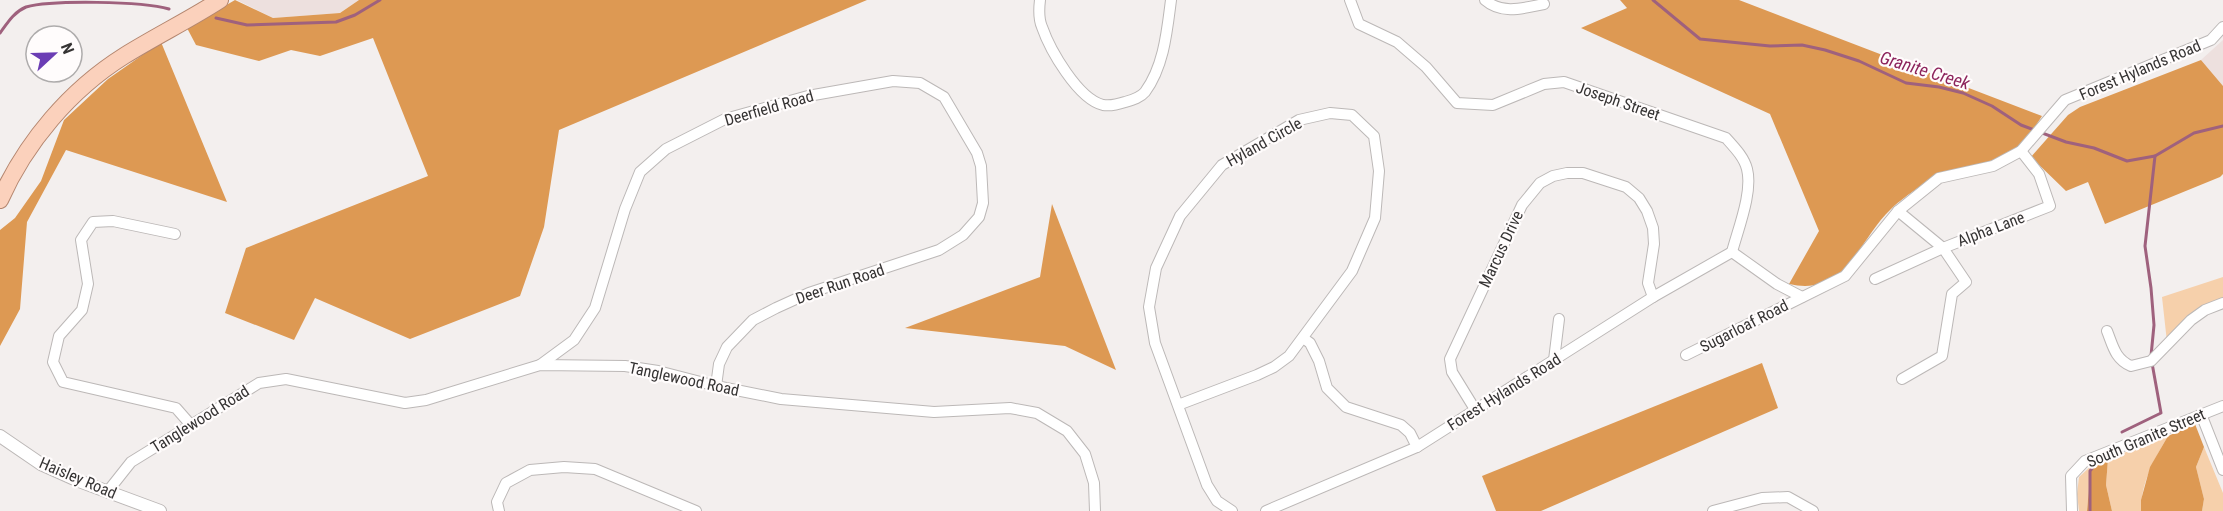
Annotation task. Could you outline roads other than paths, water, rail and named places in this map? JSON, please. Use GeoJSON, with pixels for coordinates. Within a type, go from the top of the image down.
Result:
{"type":"FeatureCollection","features":[{"type":"Feature","properties":{"kind":"main road"},"geometry":{"type":"LineString","coordinates":[[0,200],[12,174],[38,134],[88,82],[209,3]]}},
{"type":"Feature","properties":{"kind":"street"},"geometry":{"type":"LineString","coordinates":[[1040,0],[1041,26],[1064,69],[1085,96],[1103,105],[1137,99],[1144,93],[1158,68],[1171,0]]}},
{"type":"Feature","properties":{"kind":"street","name":"Joseph Street"},"geometry":{"type":"LineString","coordinates":[[1350,0],[1359,24],[1397,42],[1426,67],[1457,103],[1493,105],[1544,84],[1564,82],[1726,138],[1737,149],[1748,169],[1747,197],[1732,252]]}},
{"type":"Feature","properties":{"kind":"street"},"geometry":{"type":"LineString","coordinates":[[1485,0],[1489,4],[1507,10],[1544,4]]}},
{"type":"Feature","properties":{"kind":"street","name":"Forest Hylands Road"},"geometry":{"type":"LineString","coordinates":[[1802,297],[1845,276],[1898,211],[1939,178],[1993,166],[2021,151],[2065,100],[2211,40],[2223,27]]}},
{"type":"Feature","properties":{"kind":"street","name":"Deerfield Road"},"geometry":{"type":"LineString","coordinates":[[540,365],[574,340],[595,308],[625,208],[640,172],[666,149],[725,119],[808,96],[893,81],[920,83],[944,97],[977,153],[981,166],[983,203]]}},
{"type":"Feature","properties":{"kind":"street","name":"Hyland Circle"},"geometry":{"type":"LineString","coordinates":[[1330,113],[1352,115],[1374,136],[1379,171],[1376,218],[1352,271],[1303,338],[1289,356],[1274,367],[1178,405],[1155,343],[1149,307],[1156,268],[1180,216],[1222,165],[1299,120],[1330,113]]}},
{"type":"Feature","properties":{"kind":"street","name":"Alpha Lane"},"geometry":{"type":"LineString","coordinates":[[1875,279],[1943,248],[2050,206],[2039,174],[2021,151]]}},
{"type":"Feature","properties":{"kind":"street","name":"Marcus Drive"},"geometry":{"type":"LineString","coordinates":[[1476,411],[1452,372],[1450,359],[1522,205],[1540,183],[1567,173],[1583,173],[1626,187],[1639,198],[1653,228],[1654,244],[1648,283],[1653,297]]}},
{"type":"Feature","properties":{"kind":"street","name":"Deer Run Road"},"geometry":{"type":"LineString","coordinates":[[716,386],[719,364],[727,347],[753,320],[809,293],[939,250],[963,235],[979,217],[983,203]]}},
{"type":"Feature","properties":{"kind":"street"},"geometry":{"type":"LineString","coordinates":[[1898,211],[1943,248],[1966,282],[1952,294],[1942,356],[1902,379]]}},
{"type":"Feature","properties":{"kind":"street"},"geometry":{"type":"LineString","coordinates":[[174,234],[113,221],[93,222],[81,240],[88,284],[82,310],[58,336],[53,362],[63,382],[176,408],[190,424]]}},
{"type":"Feature","properties":{"kind":"street"},"geometry":{"type":"LineString","coordinates":[[1732,252],[1777,284],[1802,297]]}},
{"type":"Feature","properties":{"kind":"street","name":"Forest Hylands Road"},"geometry":{"type":"LineString","coordinates":[[1266,511],[1417,447],[1653,297],[1732,252]]}},
{"type":"Feature","properties":{"kind":"street","name":"Sugarloaf Road"},"geometry":{"type":"LineString","coordinates":[[1686,355],[1802,297]]}},
{"type":"Feature","properties":{"kind":"street"},"geometry":{"type":"LineString","coordinates":[[2107,331],[2115,352],[2122,362],[2131,366],[2149,361],[2191,320],[2205,310],[2223,303]]}},
{"type":"Feature","properties":{"kind":"street"},"geometry":{"type":"LineString","coordinates":[[1554,360],[1559,319]]}},
{"type":"Feature","properties":{"kind":"street"},"geometry":{"type":"LineString","coordinates":[[1303,338],[1310,343],[1319,361],[1327,388],[1346,407],[1401,425],[1410,433],[1417,447]]}},
{"type":"Feature","properties":{"kind":"street","name":"Tanglewood Road"},"geometry":{"type":"LineString","coordinates":[[108,490],[131,462],[259,383],[286,379],[405,404],[426,400],[540,365],[625,366],[793,400],[934,412],[1010,408],[1037,413],[1067,431],[1085,454],[1094,483],[1095,511]]}},
{"type":"Feature","properties":{"kind":"street"},"geometry":{"type":"LineString","coordinates":[[1178,405],[1207,485],[1217,501],[1232,511]]}},
{"type":"Feature","properties":{"kind":"street","name":"South Granite Street"},"geometry":{"type":"LineString","coordinates":[[2072,511],[2071,476],[2085,461],[2223,406]]}},
{"type":"Feature","properties":{"kind":"street"},"geometry":{"type":"LineString","coordinates":[[2201,414],[2223,470]]}},
{"type":"Feature","properties":{"kind":"street","name":"Haisley Road"},"geometry":{"type":"LineString","coordinates":[[1,438],[41,464],[79,481],[160,511]]}},
{"type":"Feature","properties":{"kind":"street"},"geometry":{"type":"LineString","coordinates":[[499,511],[497,502],[506,483],[530,470],[564,467],[595,469],[696,511]]}},
{"type":"Feature","properties":{"kind":"street"},"geometry":{"type":"LineString","coordinates":[[1713,511],[1762,498],[1788,497],[1813,511]]}},
{"type":"Feature","properties":{"kind":"waterway","name":"Granite Creek"},"geometry":{"type":"LineString","coordinates":[[216,18],[247,25],[336,22],[355,15],[380,0]]}},
{"type":"Feature","properties":{"kind":"waterway","name":"Granite Creek"},"geometry":{"type":"LineString","coordinates":[[1653,0],[1700,39],[1770,46],[1802,45],[1825,50],[1859,61],[1906,83],[1963,93],[1992,106],[2021,125],[2127,161],[2155,156],[2194,133],[2223,126]]}},
{"type":"Feature","properties":{"kind":"waterway","name":"Granite Creek"},"geometry":{"type":"LineString","coordinates":[[0,33],[18,12],[26,7],[38,5],[75,2],[118,3],[169,9]]}},
{"type":"Feature","properties":{"kind":"waterway"},"geometry":{"type":"LineString","coordinates":[[2151,356],[2154,325],[2145,246],[2155,156]]}},
{"type":"Feature","properties":{"kind":"waterway"},"geometry":{"type":"LineString","coordinates":[[2122,432],[2161,413],[2152,363]]}},
{"type":"Feature","properties":{"kind":"waterway"},"geometry":{"type":"LineString","coordinates":[[2090,511],[2090,471],[2099,459]]}}]}
